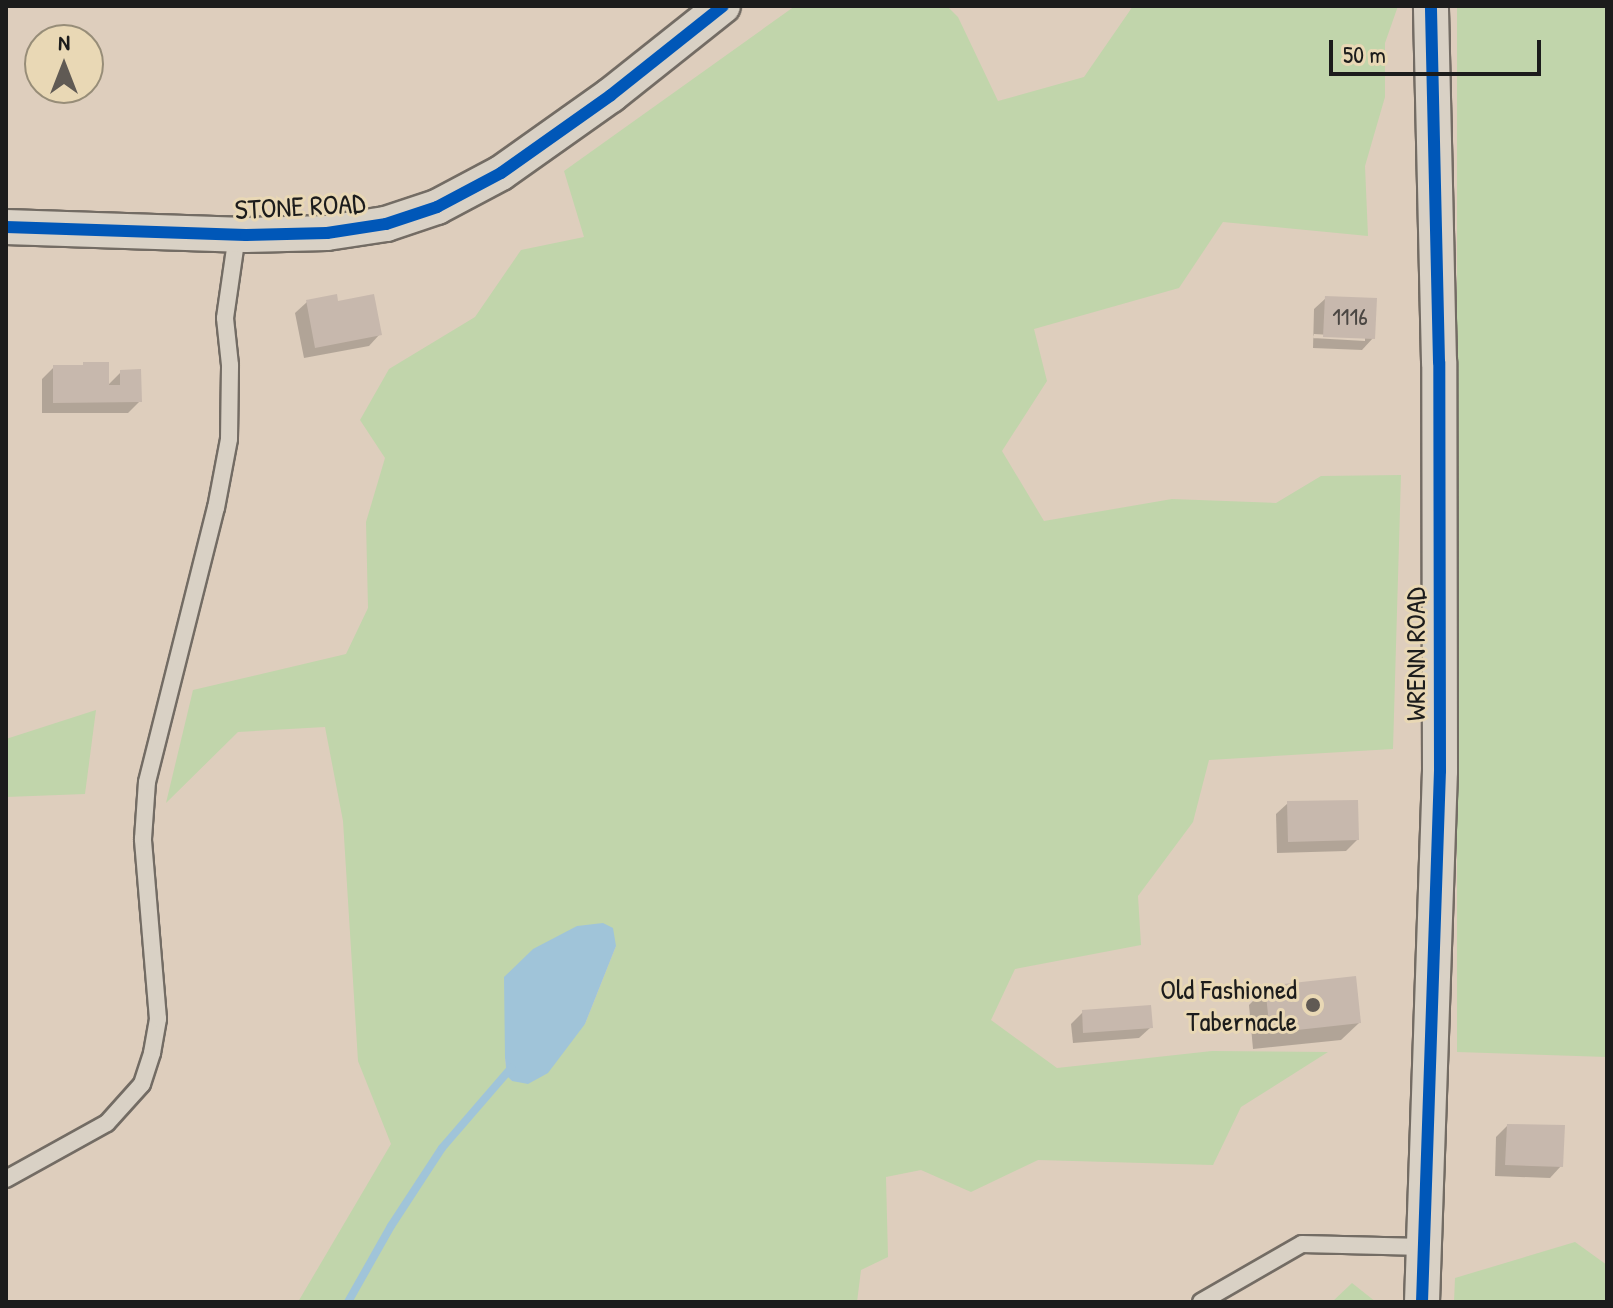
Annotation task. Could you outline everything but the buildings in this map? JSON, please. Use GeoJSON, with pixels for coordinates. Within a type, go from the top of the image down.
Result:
{"type":"FeatureCollection","features":[{"type":"Feature","properties":{"kind":"street","name":"STONE ROAD"},"geometry":{"type":"LineString","coordinates":[[6,227],[237,235],[327,233],[386,224],[437,207],[501,173],[723,6]]}},
{"type":"Feature","properties":{"kind":"street","name":"WRENN ROAD"},"geometry":{"type":"LineString","coordinates":[[1422,1302],[1440,771],[1439,362],[1431,6]]}},
{"type":"Feature","properties":{"kind":"lane"},"geometry":{"type":"LineString","coordinates":[[6,1179],[107,1123],[142,1084],[152,1053],[158,1019],[143,839],[147,782],[216,508],[229,439],[230,365],[225,318],[237,235]]}},
{"type":"Feature","properties":{"kind":"lane"},"geometry":{"type":"LineString","coordinates":[[1201,1302],[1302,1244],[1424,1247]]}},
{"type":"Feature","properties":{"kind":"green space"},"geometry":{"type":"Polygon","coordinates":[[[795,6],[947,6],[958,17],[998,101],[1084,77],[1133,6],[1398,6],[1385,43],[1385,97],[1365,166],[1368,236],[1223,222],[1179,288],[1034,329],[1047,381],[1002,451],[1044,521],[1172,499],[1276,503],[1321,476],[1401,475],[1393,749],[1209,760],[1193,822],[1138,896],[1141,945],[1015,969],[991,1020],[1057,1068],[1212,1051],[1328,1052],[1241,1107],[1213,1165],[1038,1160],[971,1192],[921,1170],[886,1177],[888,1257],[861,1270],[857,1302],[298,1302],[391,1144],[358,1061],[343,821],[325,727],[238,732],[166,803],[193,690],[346,654],[368,608],[366,522],[385,458],[360,420],[389,369],[475,317],[521,250],[584,237],[564,171],[795,6]],[[616,946],[505,1058],[507,1075],[512,1081],[585,1024],[616,946]]]}},
{"type":"Feature","properties":{"kind":"green space"},"geometry":{"type":"Polygon","coordinates":[[[1457,6],[1607,6],[1607,1057],[1457,1052],[1457,6]]]}},
{"type":"Feature","properties":{"kind":"green space"},"geometry":{"type":"Polygon","coordinates":[[[96,710],[85,794],[6,797],[6,739],[96,710]]]}},
{"type":"Feature","properties":{"kind":"green space"},"geometry":{"type":"Polygon","coordinates":[[[1575,1242],[1607,1265],[1607,1302],[1454,1302],[1455,1278],[1575,1242]]]}},
{"type":"Feature","properties":{"kind":"green space"},"geometry":{"type":"Polygon","coordinates":[[[1352,1283],[1376,1302],[1332,1302],[1352,1283]]]}},
{"type":"Feature","properties":{"kind":"water"},"geometry":{"type":"Polygon","coordinates":[[[603,923],[613,928],[616,946],[585,1024],[548,1073],[528,1084],[512,1081],[507,1076],[505,1058],[504,977],[533,949],[577,926],[603,923]]]}},
{"type":"Feature","properties":{"kind":"waterway"},"geometry":{"type":"LineString","coordinates":[[348,1302],[391,1226],[442,1148],[511,1068]]}},
{"type":"Feature","properties":{"kind":"cycle path"},"geometry":{"type":"LineString","coordinates":[[6,227],[246,235],[327,233],[386,224],[437,207],[501,173],[611,95],[723,6]]}},
{"type":"Feature","properties":{"kind":"cycle path"},"geometry":{"type":"LineString","coordinates":[[1422,1302],[1440,771],[1439,362],[1431,6]]}},
{"type":"Feature","properties":{"kind":"place","name":"Old Fashioned Tabernacle"},"geometry":{"type":"Point","coordinates":[1313,1005]}}]}
